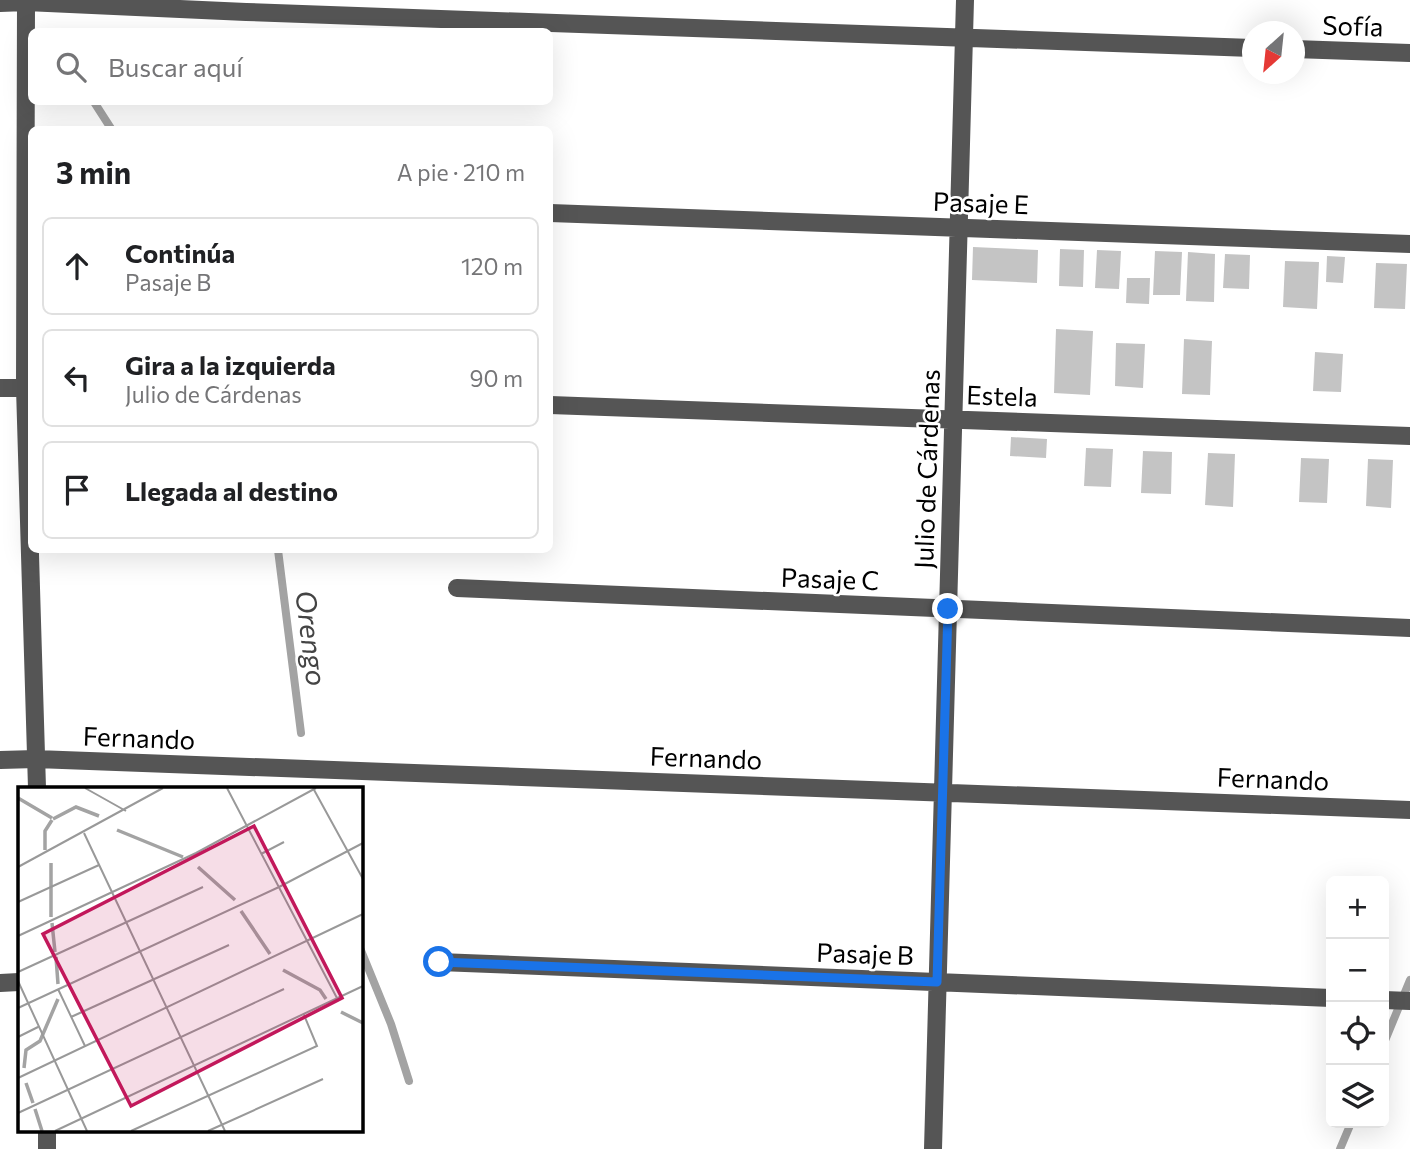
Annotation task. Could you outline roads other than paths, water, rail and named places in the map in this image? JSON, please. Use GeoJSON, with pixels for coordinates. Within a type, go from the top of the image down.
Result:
{"type":"FeatureCollection","features":[{"type":"Feature","properties":{"kind":"street","name":"Julio de Cárdenas"},"geometry":{"type":"LineString","coordinates":[[933,1149],[965,0]]}},
{"type":"Feature","properties":{"kind":"street"},"geometry":{"type":"LineString","coordinates":[[0,388],[28,388],[26,2]]}},
{"type":"Feature","properties":{"kind":"street"},"geometry":{"type":"LineString","coordinates":[[0,3],[246,6],[1242,48]]}},
{"type":"Feature","properties":{"kind":"street","name":"Sofía"},"geometry":{"type":"LineString","coordinates":[[1305,49],[1410,53]]}},
{"type":"Feature","properties":{"kind":"street","name":"Pasaje E"},"geometry":{"type":"LineString","coordinates":[[553,213],[1410,244]]}},
{"type":"Feature","properties":{"kind":"street","name":"Estela"},"geometry":{"type":"LineString","coordinates":[[553,405],[1410,436]]}},
{"type":"Feature","properties":{"kind":"street"},"geometry":{"type":"LineString","coordinates":[[32,553],[37,787]]}},
{"type":"Feature","properties":{"kind":"street","name":"Pasaje C"},"geometry":{"type":"LineString","coordinates":[[457,588],[1410,628]]}},
{"type":"Feature","properties":{"kind":"street","name":"Fernando"},"geometry":{"type":"LineString","coordinates":[[0,760],[36,759],[1410,810]]}},
{"type":"Feature","properties":{"kind":"street","name":"Pasaje B"},"geometry":{"type":"LineString","coordinates":[[439,962],[1326,998]]}},
{"type":"Feature","properties":{"kind":"street"},"geometry":{"type":"LineString","coordinates":[[0,983],[18,982]]}},
{"type":"Feature","properties":{"kind":"street"},"geometry":{"type":"LineString","coordinates":[[1389,1000],[1410,1001]]}},
{"type":"Feature","properties":{"kind":"waterway","name":"Orengo"},"geometry":{"type":"LineString","coordinates":[[96,105],[109,126]]}},
{"type":"Feature","properties":{"kind":"waterway","name":"Orengo"},"geometry":{"type":"LineString","coordinates":[[278,553],[301,733]]}},
{"type":"Feature","properties":{"kind":"waterway","name":"Orengo"},"geometry":{"type":"LineString","coordinates":[[362,953],[391,1024],[409,1081]]}},
{"type":"Feature","properties":{"kind":"waterway"},"geometry":{"type":"LineString","coordinates":[[1389,1031],[1410,980]]}},
{"type":"Feature","properties":{"kind":"waterway"},"geometry":{"type":"LineString","coordinates":[[1340,1149],[1349,1128]]}}]}
